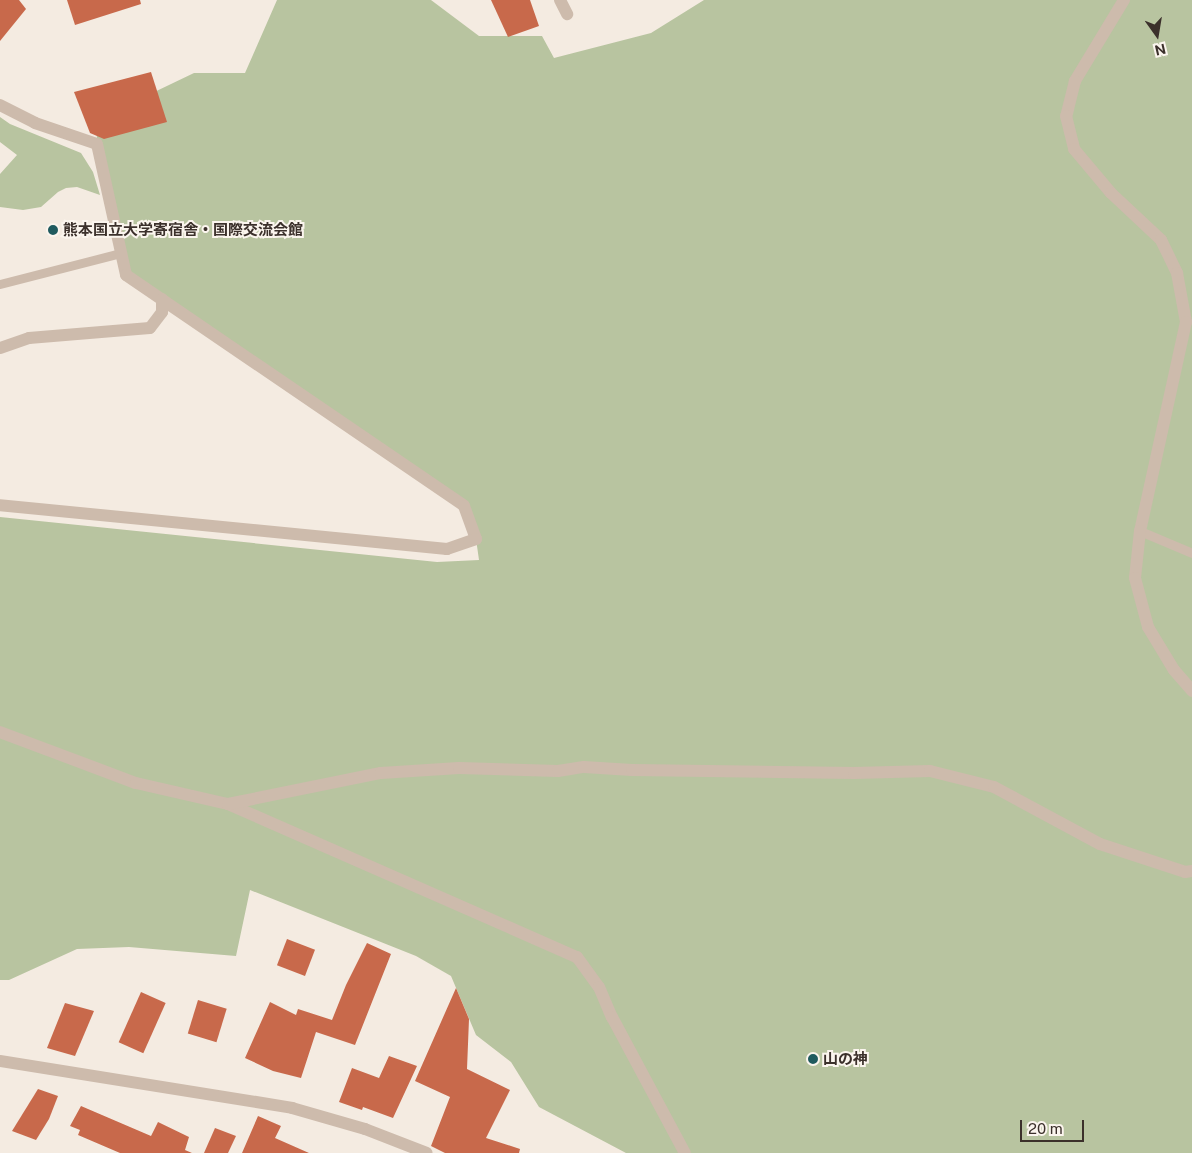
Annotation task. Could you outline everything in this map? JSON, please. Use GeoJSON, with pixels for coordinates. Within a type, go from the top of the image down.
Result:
{"type":"FeatureCollection","features":[{"type":"Feature","properties":{"kind":"street"},"geometry":{"type":"LineString","coordinates":[[560,0],[566,14]]}},
{"type":"Feature","properties":{"kind":"street"},"geometry":{"type":"LineString","coordinates":[[1124,0],[1075,81],[1066,116],[1074,149],[1112,194],[1161,240],[1177,273],[1186,322],[1140,531],[1135,578],[1148,628],[1174,670],[1192,691]]}},
{"type":"Feature","properties":{"kind":"street"},"geometry":{"type":"LineString","coordinates":[[0,105],[35,123],[97,144],[126,275],[464,506],[476,539],[446,549],[0,505]]}},
{"type":"Feature","properties":{"kind":"street"},"geometry":{"type":"LineString","coordinates":[[0,348],[29,338],[150,328],[162,312],[162,299]]}},
{"type":"Feature","properties":{"kind":"street"},"geometry":{"type":"LineString","coordinates":[[0,732],[136,783],[228,804],[577,957],[599,987],[612,1017],[685,1153]]}},
{"type":"Feature","properties":{"kind":"street"},"geometry":{"type":"LineString","coordinates":[[228,804],[381,773],[458,768],[558,771],[584,767],[641,770],[854,773],[930,771],[994,787],[1100,844],[1185,872],[1192,871]]}},
{"type":"Feature","properties":{"kind":"street"},"geometry":{"type":"LineString","coordinates":[[0,1062],[292,1108],[365,1129],[427,1153]]}},
{"type":"Feature","properties":{"kind":"lane"},"geometry":{"type":"LineString","coordinates":[[0,284],[121,253]]}},
{"type":"Feature","properties":{"kind":"lane"},"geometry":{"type":"LineString","coordinates":[[1140,531],[1192,553]]}},
{"type":"Feature","properties":{"kind":"green space"},"geometry":{"type":"Polygon","coordinates":[[[277,0],[431,0],[479,36],[542,36],[554,58],[651,33],[704,0],[1192,0],[1192,1153],[626,1153],[539,1107],[511,1062],[476,1035],[451,976],[416,956],[250,890],[236,956],[129,947],[77,949],[9,980],[0,980],[0,517],[437,562],[479,560],[476,539],[464,506],[126,275],[97,144],[96,93],[146,96],[194,73],[245,73],[277,0]]]}},
{"type":"Feature","properties":{"kind":"green space"},"geometry":{"type":"Polygon","coordinates":[[[0,117],[10,124],[81,153],[93,172],[100,195],[77,187],[66,188],[58,192],[41,207],[23,210],[0,207],[0,174],[17,155],[0,142],[0,117]]]}},
{"type":"Feature","properties":{"kind":"building"},"geometry":{"type":"Polygon","coordinates":[[[0,0],[19,0],[26,9],[0,41],[0,0]]]}},
{"type":"Feature","properties":{"kind":"building"},"geometry":{"type":"Polygon","coordinates":[[[67,0],[140,0],[141,4],[75,25],[67,0]]]}},
{"type":"Feature","properties":{"kind":"building"},"geometry":{"type":"Polygon","coordinates":[[[491,0],[530,0],[539,26],[508,37],[491,0]]]}},
{"type":"Feature","properties":{"kind":"building"},"geometry":{"type":"Polygon","coordinates":[[[151,72],[167,122],[104,139],[90,133],[74,92],[151,72]]]}},
{"type":"Feature","properties":{"kind":"building"},"geometry":{"type":"Polygon","coordinates":[[[287,939],[315,950],[305,976],[277,965],[287,939]]]}},
{"type":"Feature","properties":{"kind":"building"},"geometry":{"type":"Polygon","coordinates":[[[367,943],[391,954],[355,1045],[316,1032],[301,1078],[273,1071],[245,1058],[270,1002],[296,1015],[298,1009],[332,1020],[346,985],[367,943]]]}},
{"type":"Feature","properties":{"kind":"building"},"geometry":{"type":"Polygon","coordinates":[[[456,988],[469,1019],[467,1069],[510,1090],[486,1138],[520,1149],[519,1153],[445,1153],[431,1146],[450,1097],[415,1081],[456,988]]]}},
{"type":"Feature","properties":{"kind":"building"},"geometry":{"type":"Polygon","coordinates":[[[141,992],[166,1003],[143,1053],[119,1042],[141,992]]]}},
{"type":"Feature","properties":{"kind":"building"},"geometry":{"type":"Polygon","coordinates":[[[198,1000],[227,1009],[216,1042],[188,1033],[198,1000]]]}},
{"type":"Feature","properties":{"kind":"building"},"geometry":{"type":"Polygon","coordinates":[[[65,1003],[94,1011],[75,1056],[47,1048],[65,1003]]]}},
{"type":"Feature","properties":{"kind":"building"},"geometry":{"type":"Polygon","coordinates":[[[389,1056],[417,1066],[393,1118],[363,1107],[362,1110],[339,1102],[352,1068],[379,1078],[389,1056]]]}},
{"type":"Feature","properties":{"kind":"building"},"geometry":{"type":"Polygon","coordinates":[[[38,1089],[58,1096],[49,1119],[36,1140],[12,1131],[38,1089]]]}},
{"type":"Feature","properties":{"kind":"building"},"geometry":{"type":"Polygon","coordinates":[[[81,1106],[151,1136],[158,1122],[189,1137],[185,1150],[192,1153],[120,1153],[78,1135],[80,1130],[70,1126],[81,1106]]]}},
{"type":"Feature","properties":{"kind":"building"},"geometry":{"type":"Polygon","coordinates":[[[258,1116],[281,1126],[275,1138],[309,1153],[242,1153],[258,1116]]]}},
{"type":"Feature","properties":{"kind":"building"},"geometry":{"type":"Polygon","coordinates":[[[215,1128],[236,1136],[228,1153],[204,1153],[215,1128]]]}},
{"type":"Feature","properties":{"kind":"place","name":"熊本国立大学寄宿舎・国際交流会館"},"geometry":{"type":"Point","coordinates":[53,230]}},
{"type":"Feature","properties":{"kind":"place","name":"山の神"},"geometry":{"type":"Point","coordinates":[813,1059]}}]}
